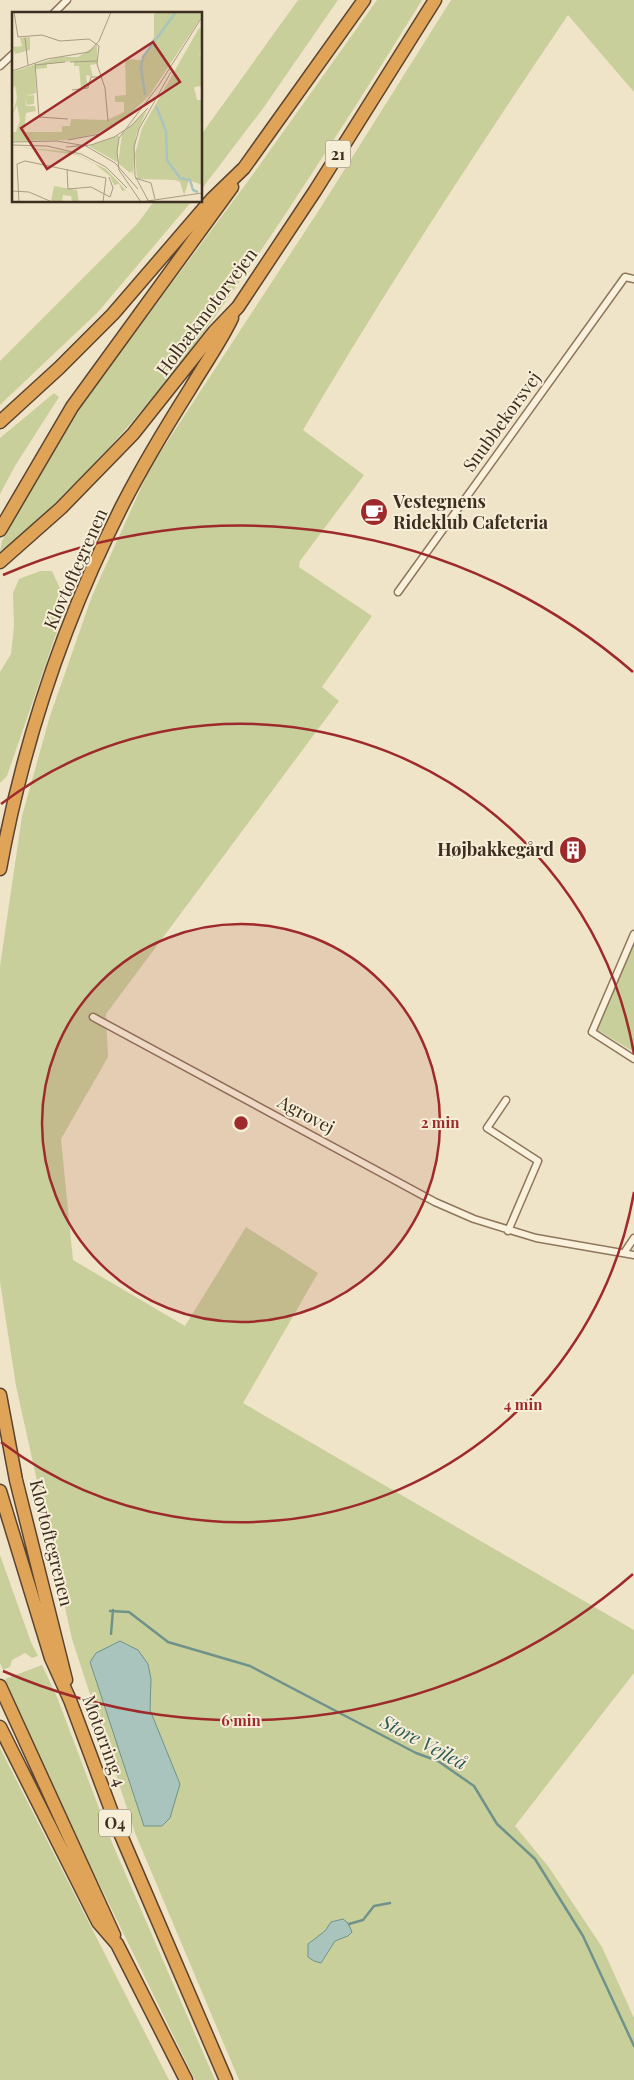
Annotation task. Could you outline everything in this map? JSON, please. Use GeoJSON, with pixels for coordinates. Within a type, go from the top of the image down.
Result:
{"type":"FeatureCollection","features":[{"type":"Feature","properties":{"kind":"highway"},"geometry":{"type":"LineString","coordinates":[[0,530],[72,407],[221,204],[244,168],[364,0]]}},
{"type":"Feature","properties":{"kind":"highway","name":"Holbækmotorvejen"},"geometry":{"type":"LineString","coordinates":[[0,562],[81,488],[133,434],[214,332],[238,307],[435,0]]}},
{"type":"Feature","properties":{"kind":"highway"},"geometry":{"type":"LineString","coordinates":[[0,422],[59,368],[113,314],[212,199],[244,168]]}},
{"type":"Feature","properties":{"kind":"highway","name":"Klovtoftegrenen"},"geometry":{"type":"LineString","coordinates":[[0,869],[10,818],[36,723],[57,659],[86,586],[132,488],[171,419],[223,338],[238,307]]}},
{"type":"Feature","properties":{"kind":"highway","name":"Klovtoftegrenen"},"geometry":{"type":"LineString","coordinates":[[0,1395],[16,1480],[61,1654],[70,1700]]}},
{"type":"Feature","properties":{"kind":"highway","name":"Motorring 4"},"geometry":{"type":"LineString","coordinates":[[0,1491],[51,1658],[70,1700],[116,1826],[226,2080]]}},
{"type":"Feature","properties":{"kind":"highway"},"geometry":{"type":"LineString","coordinates":[[0,1686],[41,1779],[107,1916],[118,1944],[186,2080]]}},
{"type":"Feature","properties":{"kind":"highway"},"geometry":{"type":"LineString","coordinates":[[0,1727],[98,1922],[118,1944]]}},
{"type":"Feature","properties":{"kind":"street"},"geometry":{"type":"LineString","coordinates":[[55,12],[67,0]]}},
{"type":"Feature","properties":{"kind":"street"},"geometry":{"type":"LineString","coordinates":[[0,66],[12,55]]}},
{"type":"Feature","properties":{"kind":"street","name":"Snubbekorsvej"},"geometry":{"type":"LineString","coordinates":[[398,592],[625,277],[634,279]]}},
{"type":"Feature","properties":{"kind":"street"},"geometry":{"type":"LineString","coordinates":[[634,934],[592,1032],[634,1059]]}},
{"type":"Feature","properties":{"kind":"street","name":"Agrovej"},"geometry":{"type":"LineString","coordinates":[[93,1017],[435,1202],[508,1230],[536,1238],[634,1255]]}},
{"type":"Feature","properties":{"kind":"street"},"geometry":{"type":"LineString","coordinates":[[506,1100],[487,1128],[538,1161],[508,1230]]}},
{"type":"Feature","properties":{"kind":"street"},"geometry":{"type":"LineString","coordinates":[[624,1254],[634,1238]]}},
{"type":"Feature","properties":{"kind":"green space"},"geometry":{"type":"Polygon","coordinates":[[[298,0],[338,0],[264,107],[202,189],[202,134],[298,0]]]}},
{"type":"Feature","properties":{"kind":"green space"},"geometry":{"type":"Polygon","coordinates":[[[377,0],[422,0],[324,155],[240,281],[188,354],[131,423],[36,522],[18,539],[0,551],[2,541],[37,477],[84,401],[251,177],[377,0]]]}},
{"type":"Feature","properties":{"kind":"green space"},"geometry":{"type":"Polygon","coordinates":[[[451,0],[634,0],[634,92],[568,15],[432,221],[366,325],[303,430],[364,475],[300,561],[299,567],[372,616],[322,687],[339,701],[106,1014],[108,1057],[61,1139],[73,1260],[185,1326],[246,1227],[318,1273],[243,1403],[634,1630],[634,1673],[515,1826],[548,1866],[602,1947],[634,2018],[634,2080],[239,2080],[135,1833],[72,1639],[16,1386],[0,1282],[0,966],[22,816],[50,716],[92,596],[150,468],[321,207],[451,0]]]}},
{"type":"Feature","properties":{"kind":"green space"},"geometry":{"type":"Polygon","coordinates":[[[153,202],[191,202],[98,312],[0,405],[0,361],[138,223],[153,202]]]}},
{"type":"Feature","properties":{"kind":"green space"},"geometry":{"type":"Polygon","coordinates":[[[54,393],[59,397],[15,466],[0,494],[0,438],[54,393]]]}},
{"type":"Feature","properties":{"kind":"green space"},"geometry":{"type":"Polygon","coordinates":[[[40,571],[52,571],[64,597],[62,617],[7,776],[0,783],[0,672],[11,654],[14,626],[13,593],[19,579],[40,571]]]}},
{"type":"Feature","properties":{"kind":"green space"},"geometry":{"type":"Polygon","coordinates":[[[634,944],[634,1052],[596,1029],[634,944]]]}},
{"type":"Feature","properties":{"kind":"green space"},"geometry":{"type":"Polygon","coordinates":[[[0,1555],[31,1642],[38,1656],[32,1658],[25,1653],[12,1660],[10,1667],[3,1670],[0,1663],[0,1555]]]}},
{"type":"Feature","properties":{"kind":"green space"},"geometry":{"type":"Polygon","coordinates":[[[42,1665],[57,1697],[113,1845],[215,2080],[195,2080],[93,1871],[5,1679],[42,1665]]]}},
{"type":"Feature","properties":{"kind":"green space"},"geometry":{"type":"Polygon","coordinates":[[[0,1748],[169,2080],[0,2080],[0,1748]]]}},
{"type":"Feature","properties":{"kind":"water"},"geometry":{"type":"Polygon","coordinates":[[[120,1641],[138,1650],[148,1664],[151,1679],[150,1710],[180,1784],[170,1818],[162,1826],[144,1826],[90,1662],[96,1653],[120,1641]]]}},
{"type":"Feature","properties":{"kind":"water"},"geometry":{"type":"Polygon","coordinates":[[[343,1919],[348,1923],[352,1932],[348,1936],[335,1941],[321,1963],[308,1957],[308,1944],[325,1931],[331,1922],[343,1919]]]}},
{"type":"Feature","properties":{"kind":"waterway"},"geometry":{"type":"LineString","coordinates":[[111,1634],[113,1610]]}},
{"type":"Feature","properties":{"kind":"waterway","name":"Store Vejleå"},"geometry":{"type":"LineString","coordinates":[[110,1611],[129,1612],[168,1642],[250,1666],[416,1753],[438,1761],[474,1786],[497,1824],[535,1859],[583,1936],[634,2046]]}},
{"type":"Feature","properties":{"kind":"waterway"},"geometry":{"type":"LineString","coordinates":[[349,1924],[363,1920],[374,1906],[390,1903]]}},
{"type":"Feature","properties":{"kind":"place","name":"Vestegnens Rideklub Cafeteria"},"geometry":{"type":"Point","coordinates":[374,512]}},
{"type":"Feature","properties":{"kind":"place","name":"Højbakkegård"},"geometry":{"type":"Point","coordinates":[573,850]}}]}
